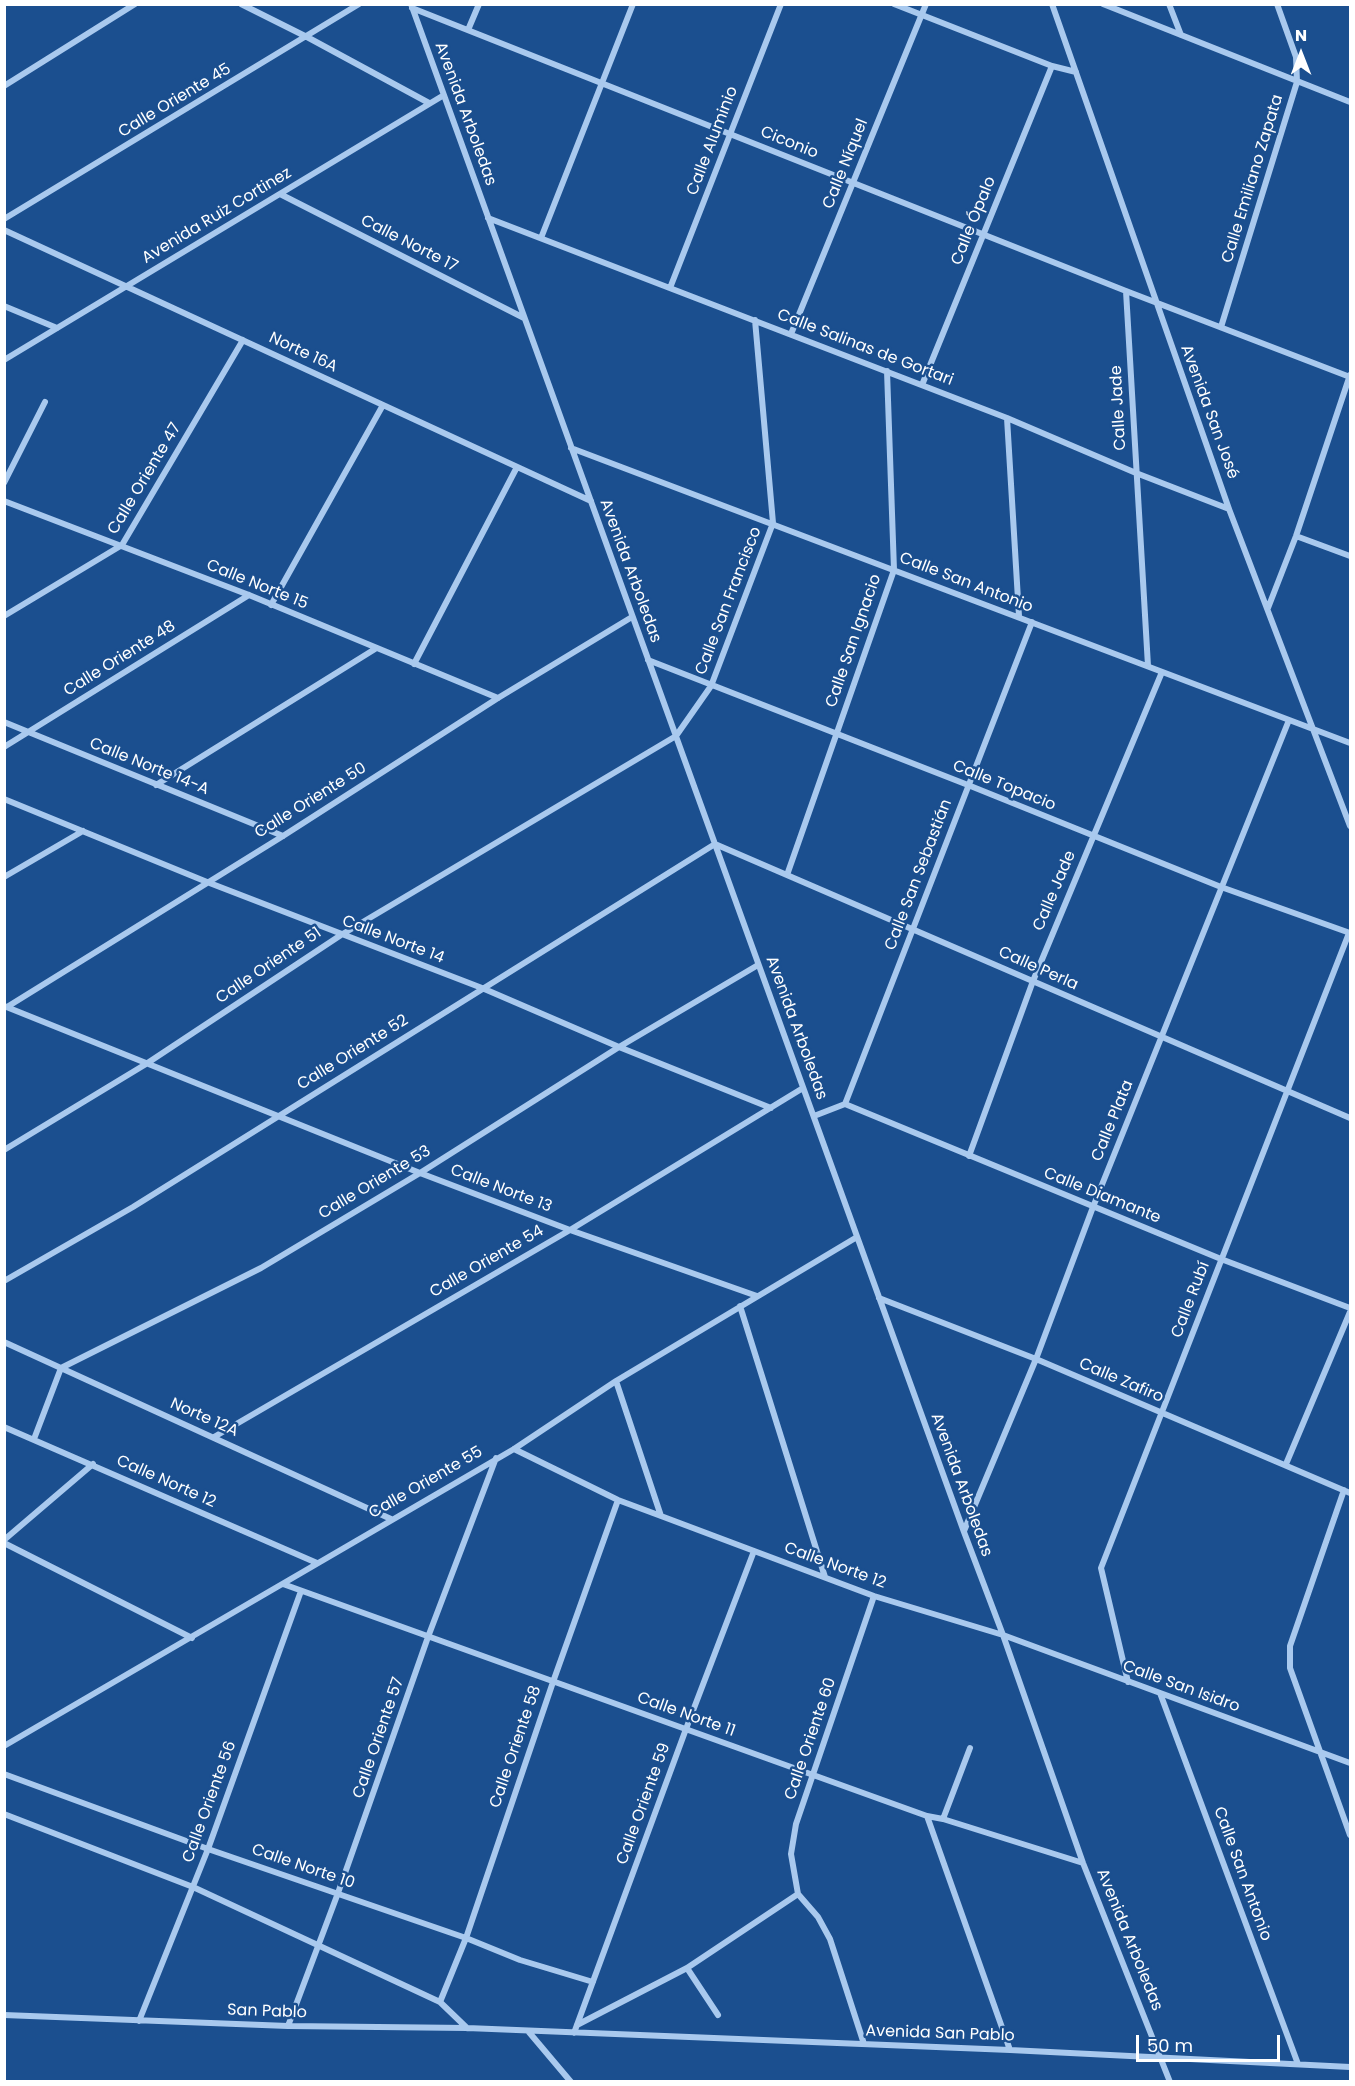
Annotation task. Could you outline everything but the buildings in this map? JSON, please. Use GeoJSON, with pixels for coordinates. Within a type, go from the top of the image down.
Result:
{"type":"FeatureCollection","features":[{"type":"Feature","properties":{"kind":"street"},"geometry":{"type":"LineString","coordinates":[[4,86],[135,4]]}},
{"type":"Feature","properties":{"kind":"street"},"geometry":{"type":"LineString","coordinates":[[241,4],[429,103]]}},
{"type":"Feature","properties":{"kind":"street","name":"Calle Oriente 45"},"geometry":{"type":"LineString","coordinates":[[4,219],[359,4]]}},
{"type":"Feature","properties":{"kind":"street"},"geometry":{"type":"LineString","coordinates":[[468,30],[479,4]]}},
{"type":"Feature","properties":{"kind":"street"},"geometry":{"type":"LineString","coordinates":[[541,238],[633,4]]}},
{"type":"Feature","properties":{"kind":"street","name":"Calle Aluminio"},"geometry":{"type":"LineString","coordinates":[[670,288],[781,4]]}},
{"type":"Feature","properties":{"kind":"street"},"geometry":{"type":"LineString","coordinates":[[894,4],[1052,66],[1076,72]]}},
{"type":"Feature","properties":{"kind":"street","name":"Calle Níquel"},"geometry":{"type":"LineString","coordinates":[[791,334],[926,4]]}},
{"type":"Feature","properties":{"kind":"street","name":"Avenida San José"},"geometry":{"type":"LineString","coordinates":[[1052,4],[1229,509],[1350,826]]}},
{"type":"Feature","properties":{"kind":"street"},"geometry":{"type":"LineString","coordinates":[[1103,4],[1350,102]]}},
{"type":"Feature","properties":{"kind":"street"},"geometry":{"type":"LineString","coordinates":[[1169,4],[1181,35]]}},
{"type":"Feature","properties":{"kind":"street","name":"Calle Emiliano Zapata"},"geometry":{"type":"LineString","coordinates":[[1221,327],[1297,82],[1296,57],[1277,4]]}},
{"type":"Feature","properties":{"kind":"street","name":"Ciconio"},"geometry":{"type":"LineString","coordinates":[[412,6],[1156,303],[1350,376]]}},
{"type":"Feature","properties":{"kind":"street","name":"Avenida Arboledas"},"geometry":{"type":"LineString","coordinates":[[412,6],[758,965],[1003,1635],[1083,1863],[1170,2082]]}},
{"type":"Feature","properties":{"kind":"street","name":"Calle Ópalo"},"geometry":{"type":"LineString","coordinates":[[922,385],[1052,66]]}},
{"type":"Feature","properties":{"kind":"street","name":"Avenida Ruiz Cortinez"},"geometry":{"type":"LineString","coordinates":[[4,360],[444,94]]}},
{"type":"Feature","properties":{"kind":"street","name":"Calle Norte 17"},"geometry":{"type":"LineString","coordinates":[[280,194],[525,318]]}},
{"type":"Feature","properties":{"kind":"street","name":"Calle Salinas de Gortari"},"geometry":{"type":"LineString","coordinates":[[489,218],[1007,417],[1136,473],[1229,509]]}},
{"type":"Feature","properties":{"kind":"street","name":"Norte 16A"},"geometry":{"type":"LineString","coordinates":[[4,231],[591,501]]}},
{"type":"Feature","properties":{"kind":"street","name":"Calle Jade"},"geometry":{"type":"LineString","coordinates":[[1126,291],[1148,666]]}},
{"type":"Feature","properties":{"kind":"street"},"geometry":{"type":"LineString","coordinates":[[4,306],[57,328]]}},
{"type":"Feature","properties":{"kind":"street","name":"Calle San Francisco"},"geometry":{"type":"LineString","coordinates":[[676,736],[711,686],[772,523],[755,320]]}},
{"type":"Feature","properties":{"kind":"street","name":"Calle Oriente 47"},"geometry":{"type":"LineString","coordinates":[[4,616],[122,545],[243,340]]}},
{"type":"Feature","properties":{"kind":"street","name":"Calle San Ignacio"},"geometry":{"type":"LineString","coordinates":[[787,875],[894,570],[887,371]]}},
{"type":"Feature","properties":{"kind":"street"},"geometry":{"type":"LineString","coordinates":[[1268,608],[1296,536],[1350,376]]}},
{"type":"Feature","properties":{"kind":"street"},"geometry":{"type":"LineString","coordinates":[[4,483],[45,402]]}},
{"type":"Feature","properties":{"kind":"street"},"geometry":{"type":"LineString","coordinates":[[271,605],[383,405]]}},
{"type":"Feature","properties":{"kind":"street"},"geometry":{"type":"LineString","coordinates":[[1007,417],[1019,616]]}},
{"type":"Feature","properties":{"kind":"street","name":"Calle San Antonio"},"geometry":{"type":"LineString","coordinates":[[571,448],[1350,743]]}},
{"type":"Feature","properties":{"kind":"street"},"geometry":{"type":"LineString","coordinates":[[414,664],[517,467]]}},
{"type":"Feature","properties":{"kind":"street","name":"Calle Norte 15"},"geometry":{"type":"LineString","coordinates":[[4,501],[122,545],[498,698]]}},
{"type":"Feature","properties":{"kind":"street"},"geometry":{"type":"LineString","coordinates":[[1296,536],[1350,556]]}},
{"type":"Feature","properties":{"kind":"street","name":"Calle Oriente 48"},"geometry":{"type":"LineString","coordinates":[[4,747],[249,596]]}},
{"type":"Feature","properties":{"kind":"street","name":"Calle Oriente 50"},"geometry":{"type":"LineString","coordinates":[[5,1007],[283,836],[498,698],[633,617]]}},
{"type":"Feature","properties":{"kind":"street","name":"Calle San Sebastián"},"geometry":{"type":"LineString","coordinates":[[844,1104],[1032,622]]}},
{"type":"Feature","properties":{"kind":"street"},"geometry":{"type":"LineString","coordinates":[[156,785],[375,649]]}},
{"type":"Feature","properties":{"kind":"street","name":"Calle Topacio"},"geometry":{"type":"LineString","coordinates":[[648,660],[968,785],[1092,837],[1221,887],[1350,933]]}},
{"type":"Feature","properties":{"kind":"street","name":"Calle Jade"},"geometry":{"type":"LineString","coordinates":[[969,1156],[1033,981],[1162,672]]}},
{"type":"Feature","properties":{"kind":"street","name":"Calle Plata"},"geometry":{"type":"LineString","coordinates":[[964,1532],[1036,1359],[1093,1207],[1289,720]]}},
{"type":"Feature","properties":{"kind":"street","name":"Calle Norte 14-A"},"geometry":{"type":"LineString","coordinates":[[4,722],[283,836]]}},
{"type":"Feature","properties":{"kind":"street","name":"Calle Oriente 51"},"geometry":{"type":"LineString","coordinates":[[4,1150],[146,1064],[341,935],[676,736]]}},
{"type":"Feature","properties":{"kind":"street","name":"Calle Norte 14"},"geometry":{"type":"LineString","coordinates":[[4,799],[341,935],[482,988],[619,1047],[771,1107]]}},
{"type":"Feature","properties":{"kind":"street"},"geometry":{"type":"LineString","coordinates":[[4,877],[83,831]]}},
{"type":"Feature","properties":{"kind":"street","name":"Calle Perla"},"geometry":{"type":"LineString","coordinates":[[715,844],[1350,1118]]}},
{"type":"Feature","properties":{"kind":"street","name":"Calle Oriente 52"},"geometry":{"type":"LineString","coordinates":[[4,1281],[133,1208],[715,844]]}},
{"type":"Feature","properties":{"kind":"street","name":"Calle Rubí"},"geometry":{"type":"LineString","coordinates":[[1128,1682],[1101,1568],[1163,1414],[1286,1091],[1350,933]]}},
{"type":"Feature","properties":{"kind":"street","name":"Calle Oriente 53"},"geometry":{"type":"LineString","coordinates":[[61,1368],[261,1268],[420,1173],[619,1047],[758,965]]}},
{"type":"Feature","properties":{"kind":"street","name":"Calle Norte 13"},"geometry":{"type":"LineString","coordinates":[[5,1007],[420,1173],[570,1230],[757,1296]]}},
{"type":"Feature","properties":{"kind":"street","name":"Calle Oriente 54"},"geometry":{"type":"LineString","coordinates":[[214,1437],[570,1230],[803,1088]]}},
{"type":"Feature","properties":{"kind":"street"},"geometry":{"type":"LineString","coordinates":[[814,1116],[844,1104]]}},
{"type":"Feature","properties":{"kind":"street","name":"Calle Diamante"},"geometry":{"type":"LineString","coordinates":[[844,1104],[1221,1260],[1350,1310]]}},
{"type":"Feature","properties":{"kind":"street","name":"Calle Oriente 55"},"geometry":{"type":"LineString","coordinates":[[4,1746],[513,1449],[616,1381],[857,1237]]}},
{"type":"Feature","properties":{"kind":"street","name":"Calle Zafiro"},"geometry":{"type":"LineString","coordinates":[[879,1298],[1036,1359],[1347,1491]]}},
{"type":"Feature","properties":{"kind":"street"},"geometry":{"type":"LineString","coordinates":[[740,1306],[825,1577]]}},
{"type":"Feature","properties":{"kind":"street"},"geometry":{"type":"LineString","coordinates":[[1286,1464],[1350,1310]]}},
{"type":"Feature","properties":{"kind":"street","name":"Norte 12A"},"geometry":{"type":"LineString","coordinates":[[4,1342],[392,1519]]}},
{"type":"Feature","properties":{"kind":"street"},"geometry":{"type":"LineString","coordinates":[[34,1439],[61,1368]]}},
{"type":"Feature","properties":{"kind":"street"},"geometry":{"type":"LineString","coordinates":[[616,1381],[661,1516]]}},
{"type":"Feature","properties":{"kind":"street","name":"Calle Norte 12"},"geometry":{"type":"LineString","coordinates":[[4,1427],[317,1563]]}},
{"type":"Feature","properties":{"kind":"street","name":"Calle Norte 12"},"geometry":{"type":"LineString","coordinates":[[513,1449],[618,1500],[874,1596],[1003,1635]]}},
{"type":"Feature","properties":{"kind":"street","name":"Calle Oriente 57"},"geometry":{"type":"LineString","coordinates":[[288,2026],[339,1893],[428,1637],[496,1458]]}},
{"type":"Feature","properties":{"kind":"street"},"geometry":{"type":"LineString","coordinates":[[93,1464],[4,1541],[192,1638]]}},
{"type":"Feature","properties":{"kind":"street"},"geometry":{"type":"LineString","coordinates":[[1347,1491],[1290,1646],[1290,1668],[1350,1835]]}},
{"type":"Feature","properties":{"kind":"street","name":"Calle Oriente 58"},"geometry":{"type":"LineString","coordinates":[[440,2002],[466,1938],[618,1500]]}},
{"type":"Feature","properties":{"kind":"street","name":"Calle Oriente 59"},"geometry":{"type":"LineString","coordinates":[[574,2033],[754,1551]]}},
{"type":"Feature","properties":{"kind":"street","name":"Calle Norte 11"},"geometry":{"type":"LineString","coordinates":[[283,1584],[927,1816],[1083,1863]]}},
{"type":"Feature","properties":{"kind":"street","name":"Calle Oriente 56"},"geometry":{"type":"LineString","coordinates":[[139,2020],[208,1849],[301,1591]]}},
{"type":"Feature","properties":{"kind":"street","name":"Calle Oriente 60"},"geometry":{"type":"LineString","coordinates":[[798,1894],[791,1854],[796,1824],[874,1596]]}},
{"type":"Feature","properties":{"kind":"street","name":"Calle San Isidro"},"geometry":{"type":"LineString","coordinates":[[1003,1635],[1350,1763]]}},
{"type":"Feature","properties":{"kind":"street","name":"Calle San Antonio"},"geometry":{"type":"LineString","coordinates":[[1160,1694],[1298,2064]]}},
{"type":"Feature","properties":{"kind":"street"},"geometry":{"type":"LineString","coordinates":[[943,1819],[970,1748]]}},
{"type":"Feature","properties":{"kind":"street","name":"Calle Norte 10"},"geometry":{"type":"LineString","coordinates":[[4,1774],[208,1849],[466,1938],[520,1960],[593,1982]]}},
{"type":"Feature","properties":{"kind":"street"},"geometry":{"type":"LineString","coordinates":[[4,1814],[193,1887],[440,2002],[467,2028]]}},
{"type":"Feature","properties":{"kind":"street"},"geometry":{"type":"LineString","coordinates":[[927,1816],[1010,2050]]}},
{"type":"Feature","properties":{"kind":"street"},"geometry":{"type":"LineString","coordinates":[[577,2025],[687,1968],[798,1894],[818,1917],[830,1939],[864,2044]]}},
{"type":"Feature","properties":{"kind":"street"},"geometry":{"type":"LineString","coordinates":[[687,1968],[718,2014]]}},
{"type":"Feature","properties":{"kind":"street","name":"San Pablo"},"geometry":{"type":"LineString","coordinates":[[4,2016],[288,2026],[528,2031]]}},
{"type":"Feature","properties":{"kind":"street"},"geometry":{"type":"LineString","coordinates":[[528,2031],[571,2082]]}},
{"type":"Feature","properties":{"kind":"street","name":"Avenida San Pablo"},"geometry":{"type":"LineString","coordinates":[[528,2031],[1010,2050],[1350,2067]]}}]}
